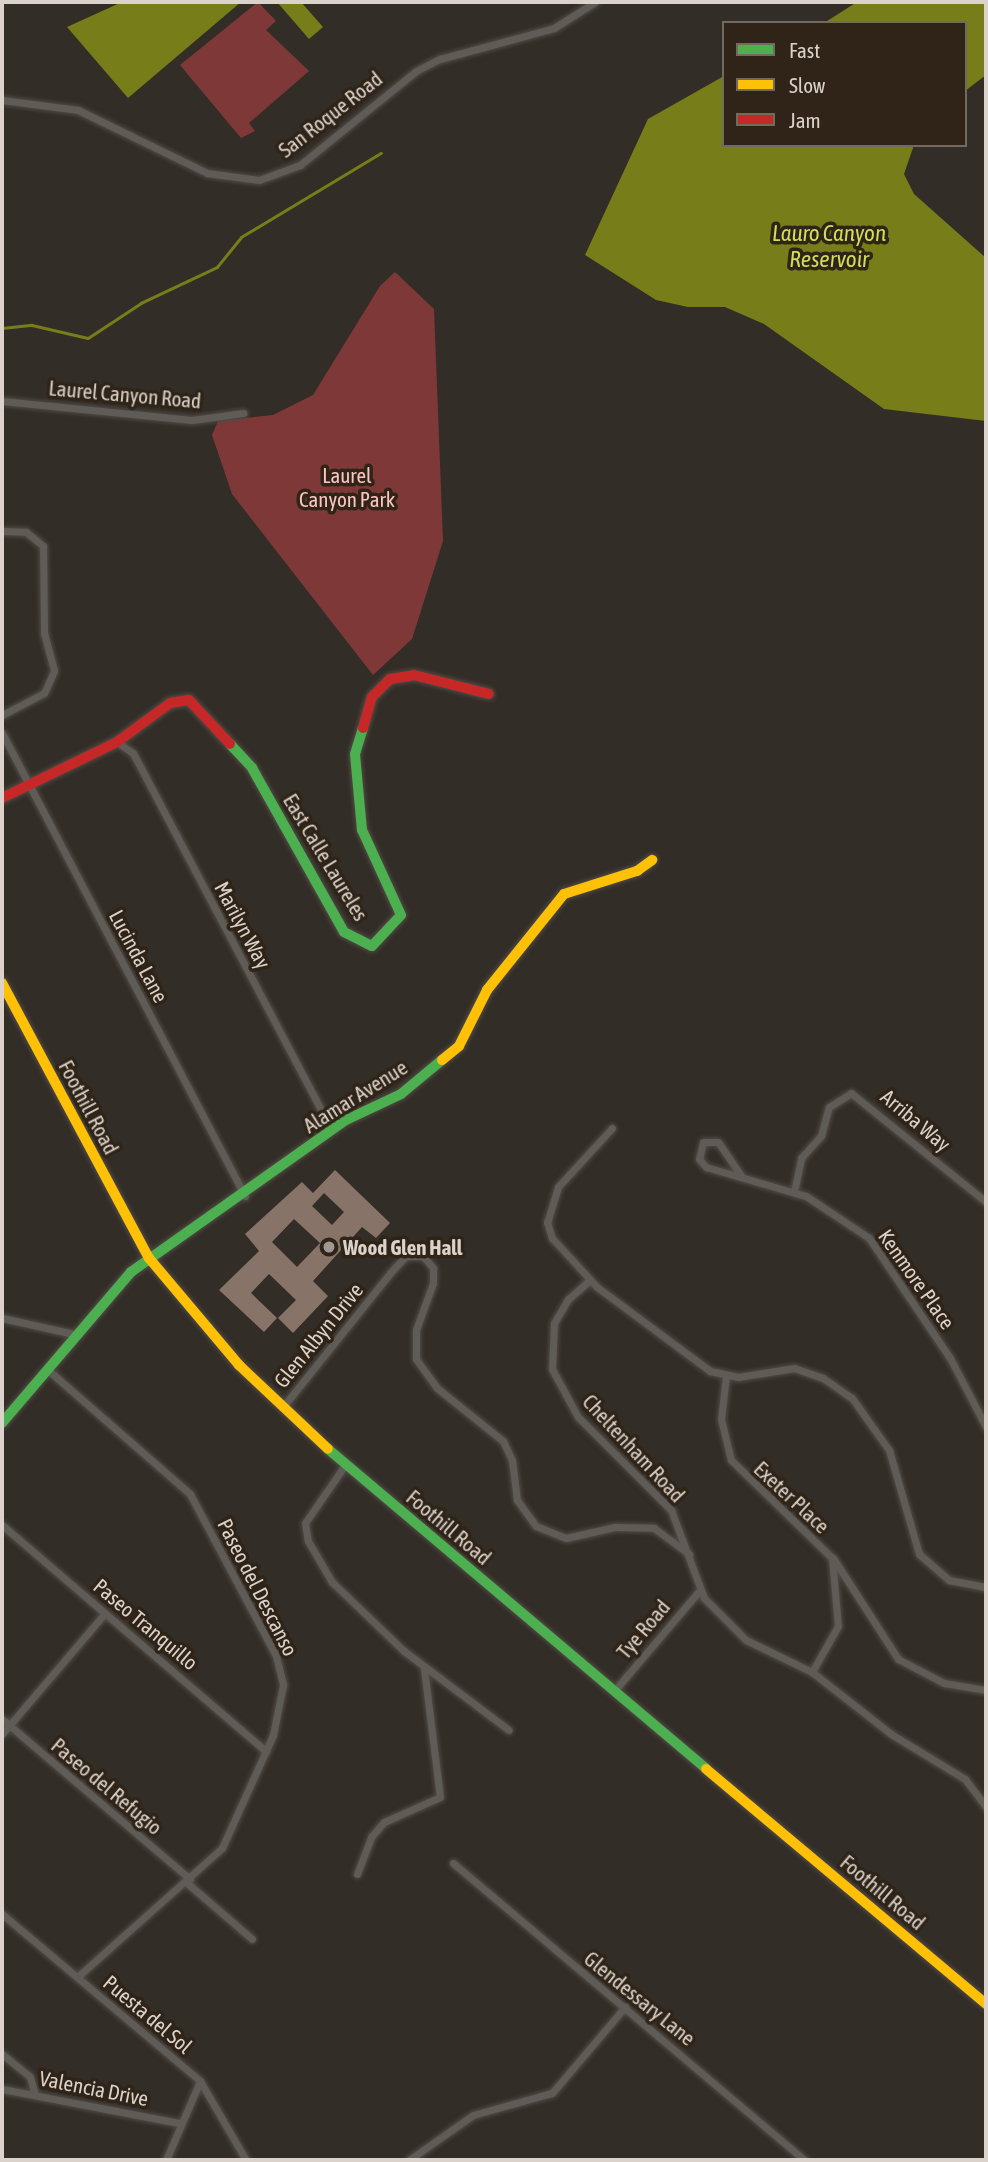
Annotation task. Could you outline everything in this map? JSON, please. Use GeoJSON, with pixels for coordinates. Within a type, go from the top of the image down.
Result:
{"type":"FeatureCollection","features":[{"type":"Feature","properties":{"kind":"street","name":"San Roque Road"},"geometry":{"type":"LineString","coordinates":[[2,100],[78,110],[206,173],[259,180],[300,165],[416,71],[440,59],[554,28],[595,2]]}},
{"type":"Feature","properties":{"kind":"street","name":"Laurel Canyon Road"},"geometry":{"type":"LineString","coordinates":[[2,401],[192,420],[244,413]]}},
{"type":"Feature","properties":{"kind":"street"},"geometry":{"type":"LineString","coordinates":[[2,531],[26,532],[43,546],[44,633],[54,671],[44,693],[2,715]]}},
{"type":"Feature","properties":{"kind":"street","name":"East Calle Laureles"},"geometry":{"type":"LineString","coordinates":[[2,798],[117,742],[170,703],[189,700],[252,768],[344,932],[372,946],[388,935],[401,915],[362,830],[355,754],[372,697],[390,679],[414,676],[489,694]]}},
{"type":"Feature","properties":{"kind":"street","name":"Lucinda Lane"},"geometry":{"type":"LineString","coordinates":[[2,733],[246,1196]]}},
{"type":"Feature","properties":{"kind":"street","name":"Marilyn Way"},"geometry":{"type":"LineString","coordinates":[[117,742],[133,753],[332,1130]]}},
{"type":"Feature","properties":{"kind":"street","name":"Alamar Avenue"},"geometry":{"type":"LineString","coordinates":[[2,1423],[149,1258],[246,1196],[332,1130],[401,1094],[459,1045],[487,990],[564,894],[637,871],[652,860]]}},
{"type":"Feature","properties":{"kind":"street","name":"Foothill Road"},"geometry":{"type":"LineString","coordinates":[[2,983],[149,1258],[281,1408],[345,1465],[986,2004]]}},
{"type":"Feature","properties":{"kind":"street","name":"Arriba Way"},"geometry":{"type":"LineString","coordinates":[[794,1192],[801,1158],[821,1136],[829,1107],[850,1093],[986,1202]]}},
{"type":"Feature","properties":{"kind":"street"},"geometry":{"type":"LineString","coordinates":[[612,1128],[558,1187],[547,1222],[552,1238],[590,1280],[710,1371],[726,1376],[794,1368],[823,1378],[852,1398],[889,1450],[919,1554],[949,1580],[986,1587]]}},
{"type":"Feature","properties":{"kind":"street","name":"Kenmore Place"},"geometry":{"type":"LineString","coordinates":[[742,1177],[718,1142],[703,1142],[699,1159],[706,1167],[794,1192],[846,1221],[885,1257],[950,1358],[986,1427]]}},
{"type":"Feature","properties":{"kind":"street","name":"Glen Albyn Drive"},"geometry":{"type":"LineString","coordinates":[[281,1408],[324,1361],[390,1273],[407,1256],[423,1256],[433,1268],[433,1283],[416,1330],[416,1359],[437,1388],[503,1441],[512,1460],[517,1500],[536,1525],[566,1538],[615,1527],[654,1528],[689,1555]]}},
{"type":"Feature","properties":{"kind":"street","name":"Cheltenham Road"},"geometry":{"type":"LineString","coordinates":[[590,1280],[568,1299],[554,1323],[552,1369],[578,1417],[661,1496],[680,1525],[700,1590],[736,1633],[813,1672],[872,1721],[965,1779],[986,1807]]}},
{"type":"Feature","properties":{"kind":"street"},"geometry":{"type":"LineString","coordinates":[[2,1318],[78,1335]]}},
{"type":"Feature","properties":{"kind":"street","name":"Paseo del Descanso"},"geometry":{"type":"LineString","coordinates":[[48,1370],[170,1473],[198,1507],[279,1666],[283,1700],[266,1751],[231,1834],[188,1880],[77,1977]]}},
{"type":"Feature","properties":{"kind":"street","name":"Exeter Place"},"geometry":{"type":"LineString","coordinates":[[726,1376],[721,1419],[731,1460],[832,1558],[898,1659],[944,1684],[986,1690]]}},
{"type":"Feature","properties":{"kind":"street"},"geometry":{"type":"LineString","coordinates":[[345,1465],[307,1516],[308,1541],[342,1595],[424,1668],[509,1730]]}},
{"type":"Feature","properties":{"kind":"street","name":"Paseo Tranquillo"},"geometry":{"type":"LineString","coordinates":[[2,1525],[266,1751]]}},
{"type":"Feature","properties":{"kind":"street","name":"Exeter Place"},"geometry":{"type":"LineString","coordinates":[[813,1672],[839,1620],[832,1558]]}},
{"type":"Feature","properties":{"kind":"street","name":"Tye Road"},"geometry":{"type":"LineString","coordinates":[[614,1691],[700,1590]]}},
{"type":"Feature","properties":{"kind":"street"},"geometry":{"type":"LineString","coordinates":[[2,1734],[106,1612]]}},
{"type":"Feature","properties":{"kind":"street"},"geometry":{"type":"LineString","coordinates":[[357,1874],[371,1837],[384,1822],[402,1810],[434,1803],[439,1791],[424,1668]]}},
{"type":"Feature","properties":{"kind":"street","name":"Paseo del Refugio"},"geometry":{"type":"LineString","coordinates":[[2,1719],[252,1939]]}},
{"type":"Feature","properties":{"kind":"street","name":"Glendessary Lane"},"geometry":{"type":"LineString","coordinates":[[453,1863],[805,2160]]}},
{"type":"Feature","properties":{"kind":"street","name":"Puesta del Sol"},"geometry":{"type":"LineString","coordinates":[[2,1914],[200,2081],[246,2160]]}},
{"type":"Feature","properties":{"kind":"street"},"geometry":{"type":"LineString","coordinates":[[409,2160],[473,2115],[552,2093],[625,2007]]}},
{"type":"Feature","properties":{"kind":"street"},"geometry":{"type":"LineString","coordinates":[[2,2054],[30,2077],[35,2095]]}},
{"type":"Feature","properties":{"kind":"street"},"geometry":{"type":"LineString","coordinates":[[166,2160],[179,2123],[200,2081]]}},
{"type":"Feature","properties":{"kind":"street","name":"Valencia Drive"},"geometry":{"type":"LineString","coordinates":[[2,2089],[179,2123]]}},
{"type":"Feature","properties":{"kind":"green space"},"geometry":{"type":"Polygon","coordinates":[[[258,2],[276,21],[266,30],[309,71],[249,123],[255,131],[241,138],[180,65],[258,2]]]}},
{"type":"Feature","properties":{"kind":"green space","name":"Laurel Canyon Park"},"geometry":{"type":"Polygon","coordinates":[[[395,272],[434,309],[443,541],[412,639],[373,675],[232,494],[212,435],[218,421],[273,415],[313,395],[380,286],[395,272]]]}},
{"type":"Feature","properties":{"kind":"water"},"geometry":{"type":"Polygon","coordinates":[[[122,2],[241,2],[128,98],[67,27],[122,2]]]}},
{"type":"Feature","properties":{"kind":"water"},"geometry":{"type":"Polygon","coordinates":[[[277,2],[301,2],[323,27],[309,39],[277,2]]]}},
{"type":"Feature","properties":{"kind":"water"},"geometry":{"type":"Polygon","coordinates":[[[857,2],[986,2],[986,75],[967,89],[967,21],[827,21],[857,2]]]}},
{"type":"Feature","properties":{"kind":"water","name":"Lauro Canyon Reservoir"},"geometry":{"type":"Polygon","coordinates":[[[722,77],[722,147],[913,147],[904,174],[914,194],[986,258],[986,421],[884,409],[764,324],[725,307],[688,307],[656,300],[585,255],[648,119],[722,77]]]}},
{"type":"Feature","properties":{"kind":"building","name":"Wood Glen Hall"},"geometry":{"type":"Polygon","coordinates":[[[335,1170],[390,1223],[376,1238],[362,1227],[313,1281],[328,1296],[293,1333],[278,1318],[296,1300],[269,1274],[251,1293],[277,1318],[264,1332],[219,1290],[259,1251],[245,1234],[302,1182],[313,1193],[335,1170]],[[324,1193],[312,1206],[332,1225],[344,1212],[324,1193]],[[294,1219],[272,1242],[297,1267],[320,1243],[294,1219]]]}},
{"type":"Feature","properties":{"kind":"waterway"},"geometry":{"type":"LineString","coordinates":[[2,328],[32,325],[88,338],[141,303],[217,267],[241,237],[381,153]]}},
{"type":"Feature","properties":{"kind":"traffic: fast"},"geometry":{"type":"LineString","coordinates":[[230,744],[252,768],[344,932],[372,946],[401,915],[362,830],[355,754],[363,728]]}},
{"type":"Feature","properties":{"kind":"traffic: fast"},"geometry":{"type":"LineString","coordinates":[[2,1423],[131,1272],[346,1120],[401,1094],[442,1060]]}},
{"type":"Feature","properties":{"kind":"traffic: fast"},"geometry":{"type":"LineString","coordinates":[[328,1449],[706,1769]]}},
{"type":"Feature","properties":{"kind":"traffic: slow"},"geometry":{"type":"LineString","coordinates":[[442,1060],[459,1046],[487,990],[564,894],[637,871],[652,860]]}},
{"type":"Feature","properties":{"kind":"traffic: slow"},"geometry":{"type":"LineString","coordinates":[[2,983],[149,1258],[239,1365],[328,1449]]}},
{"type":"Feature","properties":{"kind":"traffic: slow"},"geometry":{"type":"LineString","coordinates":[[706,1769],[986,2004]]}},
{"type":"Feature","properties":{"kind":"traffic: jam"},"geometry":{"type":"LineString","coordinates":[[363,728],[372,697],[390,679],[414,675],[489,694]]}},
{"type":"Feature","properties":{"kind":"traffic: jam"},"geometry":{"type":"LineString","coordinates":[[2,798],[117,742],[170,703],[189,700],[230,744]]}},
{"type":"Feature","properties":{"kind":"place","name":"Wood Glen Hall"},"geometry":{"type":"Point","coordinates":[329,1247]}}]}
